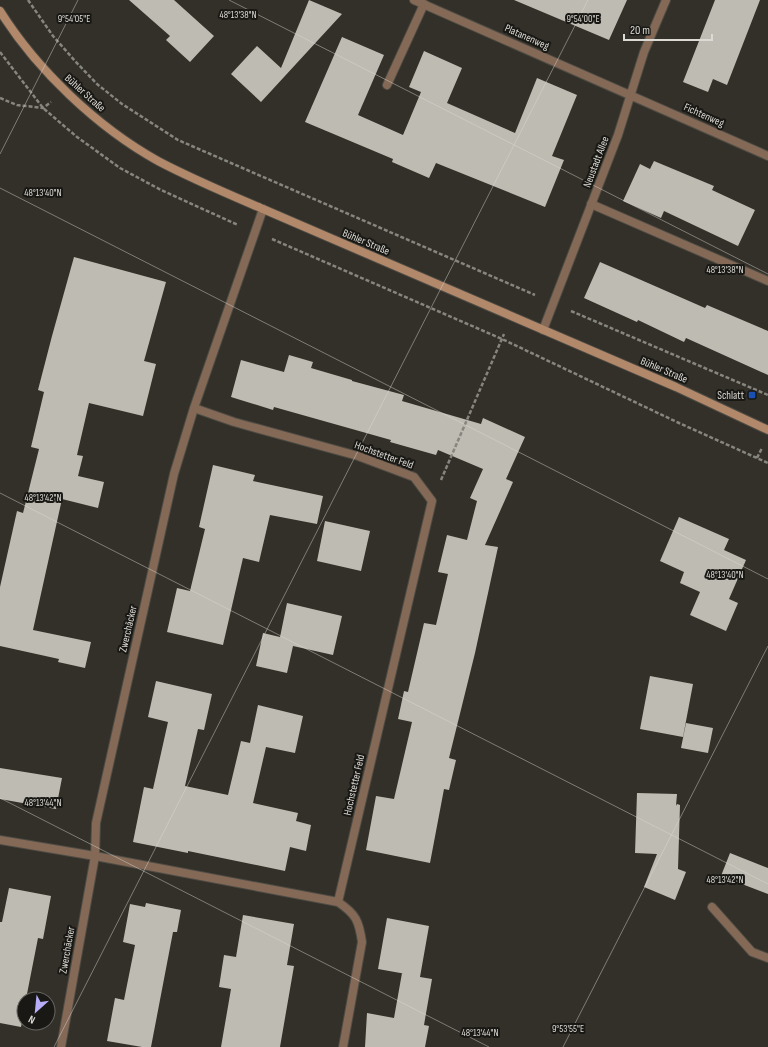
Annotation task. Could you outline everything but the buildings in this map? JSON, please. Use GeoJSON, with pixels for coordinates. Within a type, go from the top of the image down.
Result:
{"type":"FeatureCollection","features":[{"type":"Feature","properties":{"kind":"street","name":"Platanenweg"},"geometry":{"type":"LineString","coordinates":[[414,0],[630,94]]}},
{"type":"Feature","properties":{"kind":"street","name":"Neustadt Allee"},"geometry":{"type":"LineString","coordinates":[[543,330],[618,135],[644,52],[666,0]]}},
{"type":"Feature","properties":{"kind":"street"},"geometry":{"type":"LineString","coordinates":[[386,85],[424,4]]}},
{"type":"Feature","properties":{"kind":"street","name":"Bühler Straße"},"geometry":{"type":"LineString","coordinates":[[0,11],[27,48],[66,91],[90,114],[157,160],[263,209],[676,387],[768,430]]}},
{"type":"Feature","properties":{"kind":"street","name":"Fichtenweg"},"geometry":{"type":"LineString","coordinates":[[630,94],[768,156]]}},
{"type":"Feature","properties":{"kind":"street"},"geometry":{"type":"LineString","coordinates":[[591,204],[768,281]]}},
{"type":"Feature","properties":{"kind":"street"},"geometry":{"type":"LineString","coordinates":[[194,408],[263,209]]}},
{"type":"Feature","properties":{"kind":"street","name":"Hochstetter Feld"},"geometry":{"type":"LineString","coordinates":[[194,408],[234,422],[358,456],[414,477],[432,501],[338,902]]}},
{"type":"Feature","properties":{"kind":"street","name":"Zwerchäcker"},"geometry":{"type":"LineString","coordinates":[[61,1047],[95,856],[96,823],[170,490],[194,408]]}},
{"type":"Feature","properties":{"kind":"street"},"geometry":{"type":"LineString","coordinates":[[0,840],[95,856],[338,902],[350,910],[360,925],[362,942],[343,1047]]}},
{"type":"Feature","properties":{"kind":"street"},"geometry":{"type":"LineString","coordinates":[[712,907],[752,952],[768,958]]}},
{"type":"Feature","properties":{"kind":"path"},"geometry":{"type":"LineString","coordinates":[[28,0],[53,36],[98,84],[122,104],[178,140],[768,395]]}},
{"type":"Feature","properties":{"kind":"path"},"geometry":{"type":"LineString","coordinates":[[0,98],[17,105],[43,108],[66,91]]}},
{"type":"Feature","properties":{"kind":"path"},"geometry":{"type":"LineString","coordinates":[[432,501],[512,317]]}},
{"type":"Feature","properties":{"kind":"place","name":"Schlatt"},"geometry":{"type":"Point","coordinates":[752,395]}}]}
